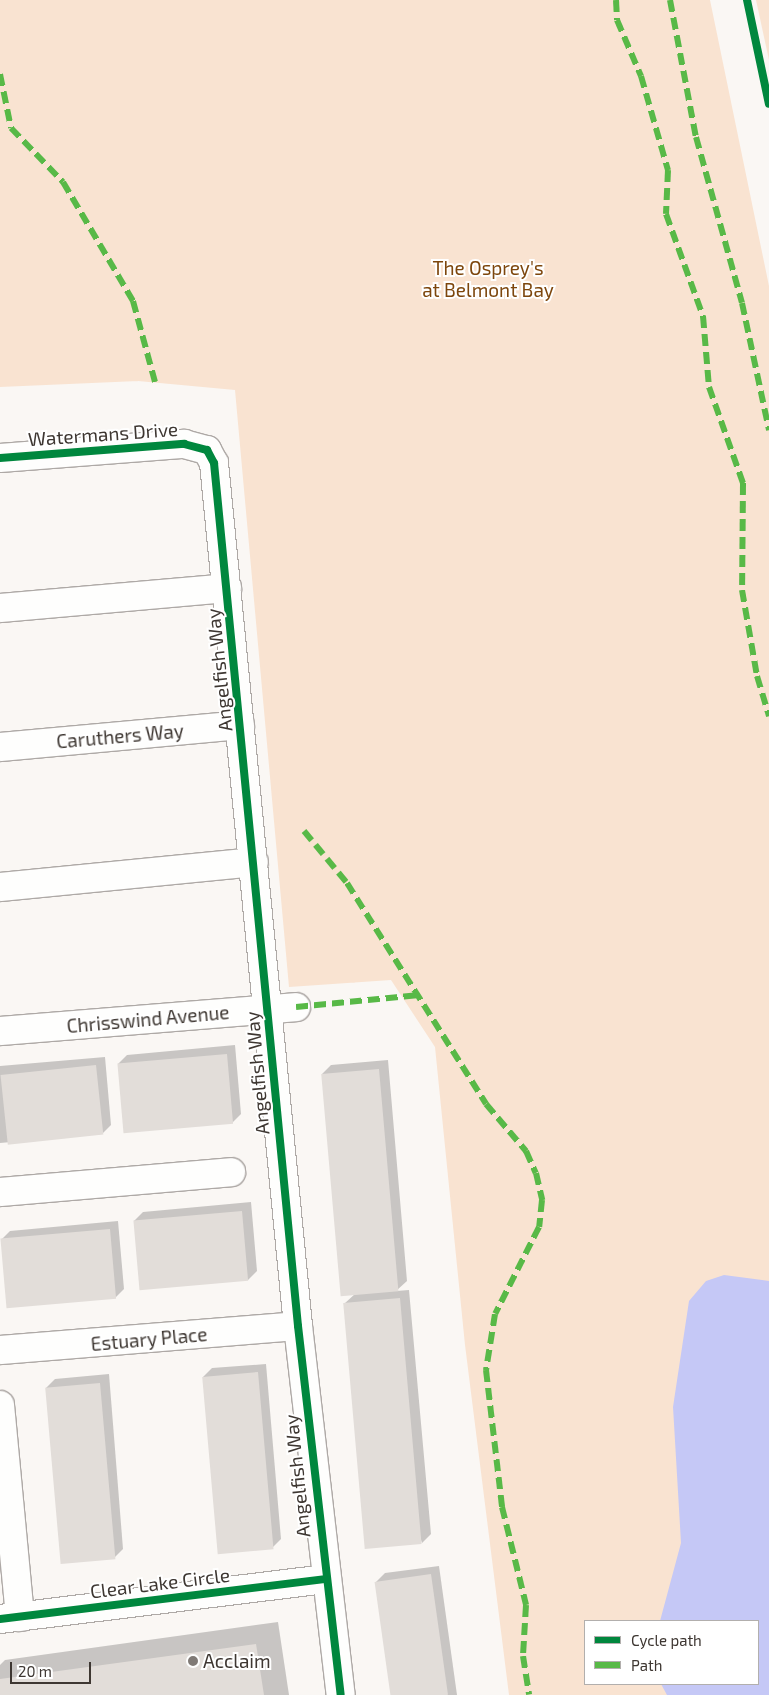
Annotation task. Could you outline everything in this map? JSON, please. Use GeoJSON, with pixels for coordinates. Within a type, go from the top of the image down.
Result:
{"type":"FeatureCollection","features":[{"type":"Feature","properties":{"kind":"street","name":"Watermans Drive"},"geometry":{"type":"LineString","coordinates":[[0,458],[184,444],[207,450]]}},
{"type":"Feature","properties":{"kind":"street","name":"Angelfish Way"},"geometry":{"type":"LineString","coordinates":[[207,450],[217,475],[298,1326],[325,1579],[341,1695]]}},
{"type":"Feature","properties":{"kind":"street"},"geometry":{"type":"LineString","coordinates":[[0,608],[227,588]]}},
{"type":"Feature","properties":{"kind":"street","name":"Caruthers Way"},"geometry":{"type":"LineString","coordinates":[[0,746],[240,725]]}},
{"type":"Feature","properties":{"kind":"street"},"geometry":{"type":"LineString","coordinates":[[0,887],[254,862]]}},
{"type":"Feature","properties":{"kind":"street","name":"Chrisswind Avenue"},"geometry":{"type":"LineString","coordinates":[[0,1031],[296,1007]]}},
{"type":"Feature","properties":{"kind":"street"},"geometry":{"type":"LineString","coordinates":[[0,1192],[231,1172]]}},
{"type":"Feature","properties":{"kind":"street","name":"Estuary Place"},"geometry":{"type":"LineString","coordinates":[[0,1350],[298,1326]]}},
{"type":"Feature","properties":{"kind":"street"},"geometry":{"type":"LineString","coordinates":[[0,1405],[10,1618]]}},
{"type":"Feature","properties":{"kind":"street","name":"Clear Lake Circle"},"geometry":{"type":"LineString","coordinates":[[10,1618],[325,1579]]}},
{"type":"Feature","properties":{"kind":"green space","name":"The Osprey's at Belmont Bay"},"geometry":{"type":"Polygon","coordinates":[[[0,0],[710,0],[769,286],[769,1695],[509,1695],[465,1345],[435,1047],[391,980],[289,987],[235,390],[138,381],[0,387],[0,0]]]}},
{"type":"Feature","properties":{"kind":"green space"},"geometry":{"type":"Polygon","coordinates":[[[756,0],[769,0],[769,60],[756,0]]]}},
{"type":"Feature","properties":{"kind":"water"},"geometry":{"type":"Polygon","coordinates":[[[724,1275],[769,1281],[769,1695],[667,1695],[662,1685],[759,1685],[759,1620],[660,1620],[681,1543],[673,1407],[689,1301],[706,1281],[724,1275]]]}},
{"type":"Feature","properties":{"kind":"building"},"geometry":{"type":"Polygon","coordinates":[[[227,1054],[233,1124],[124,1133],[117,1064],[227,1054]]]}},
{"type":"Feature","properties":{"kind":"building"},"geometry":{"type":"Polygon","coordinates":[[[96,1065],[103,1135],[8,1145],[1,1075],[96,1065]]]}},
{"type":"Feature","properties":{"kind":"building"},"geometry":{"type":"Polygon","coordinates":[[[379,1069],[398,1291],[341,1296],[321,1074],[379,1069]]]}},
{"type":"Feature","properties":{"kind":"building"},"geometry":{"type":"Polygon","coordinates":[[[242,1211],[248,1281],[140,1290],[133,1220],[242,1211]]]}},
{"type":"Feature","properties":{"kind":"building"},"geometry":{"type":"Polygon","coordinates":[[[110,1229],[116,1299],[7,1308],[0,1239],[110,1229]]]}},
{"type":"Feature","properties":{"kind":"building"},"geometry":{"type":"Polygon","coordinates":[[[400,1298],[422,1544],[365,1549],[343,1303],[400,1298]]]}},
{"type":"Feature","properties":{"kind":"building"},"geometry":{"type":"Polygon","coordinates":[[[258,1372],[274,1549],[218,1554],[202,1377],[258,1372]]]}},
{"type":"Feature","properties":{"kind":"building"},"geometry":{"type":"Polygon","coordinates":[[[100,1383],[115,1559],[61,1564],[45,1388],[100,1383]]]}},
{"type":"Feature","properties":{"kind":"building"},"geometry":{"type":"Polygon","coordinates":[[[431,1574],[448,1695],[390,1695],[375,1582],[431,1574]]]}},
{"type":"Feature","properties":{"kind":"building","name":"Acclaim"},"geometry":{"type":"Polygon","coordinates":[[[256,1644],[264,1695],[0,1695],[0,1679],[256,1644]]]}},
{"type":"Feature","properties":{"kind":"marked path"},"geometry":{"type":"LineString","coordinates":[[616,0],[617,20],[641,76],[668,170],[666,214],[703,316],[709,387],[743,483],[742,590],[757,676],[769,716]]}},
{"type":"Feature","properties":{"kind":"marked path"},"geometry":{"type":"LineString","coordinates":[[670,0],[696,137],[742,303],[769,430]]}},
{"type":"Feature","properties":{"kind":"marked path"},"geometry":{"type":"LineString","coordinates":[[0,74],[11,128],[63,182],[133,301],[155,382]]}},
{"type":"Feature","properties":{"kind":"marked path"},"geometry":{"type":"LineString","coordinates":[[304,831],[347,883],[486,1104],[526,1151],[536,1173],[542,1200],[539,1227],[495,1314],[486,1370],[502,1507],[526,1605],[523,1656],[529,1695]]}},
{"type":"Feature","properties":{"kind":"marked path"},"geometry":{"type":"LineString","coordinates":[[296,1007],[419,995]]}},
{"type":"Feature","properties":{"kind":"cycle path"},"geometry":{"type":"LineString","coordinates":[[747,0],[769,104]]}},
{"type":"Feature","properties":{"kind":"cycle path"},"geometry":{"type":"LineString","coordinates":[[0,458],[184,444],[207,450],[214,463],[298,1326],[341,1695]]}},
{"type":"Feature","properties":{"kind":"cycle path"},"geometry":{"type":"LineString","coordinates":[[0,1619],[325,1579]]}},
{"type":"Feature","properties":{"kind":"place","name":"Acclaim"},"geometry":{"type":"Point","coordinates":[193,1661]}}]}
